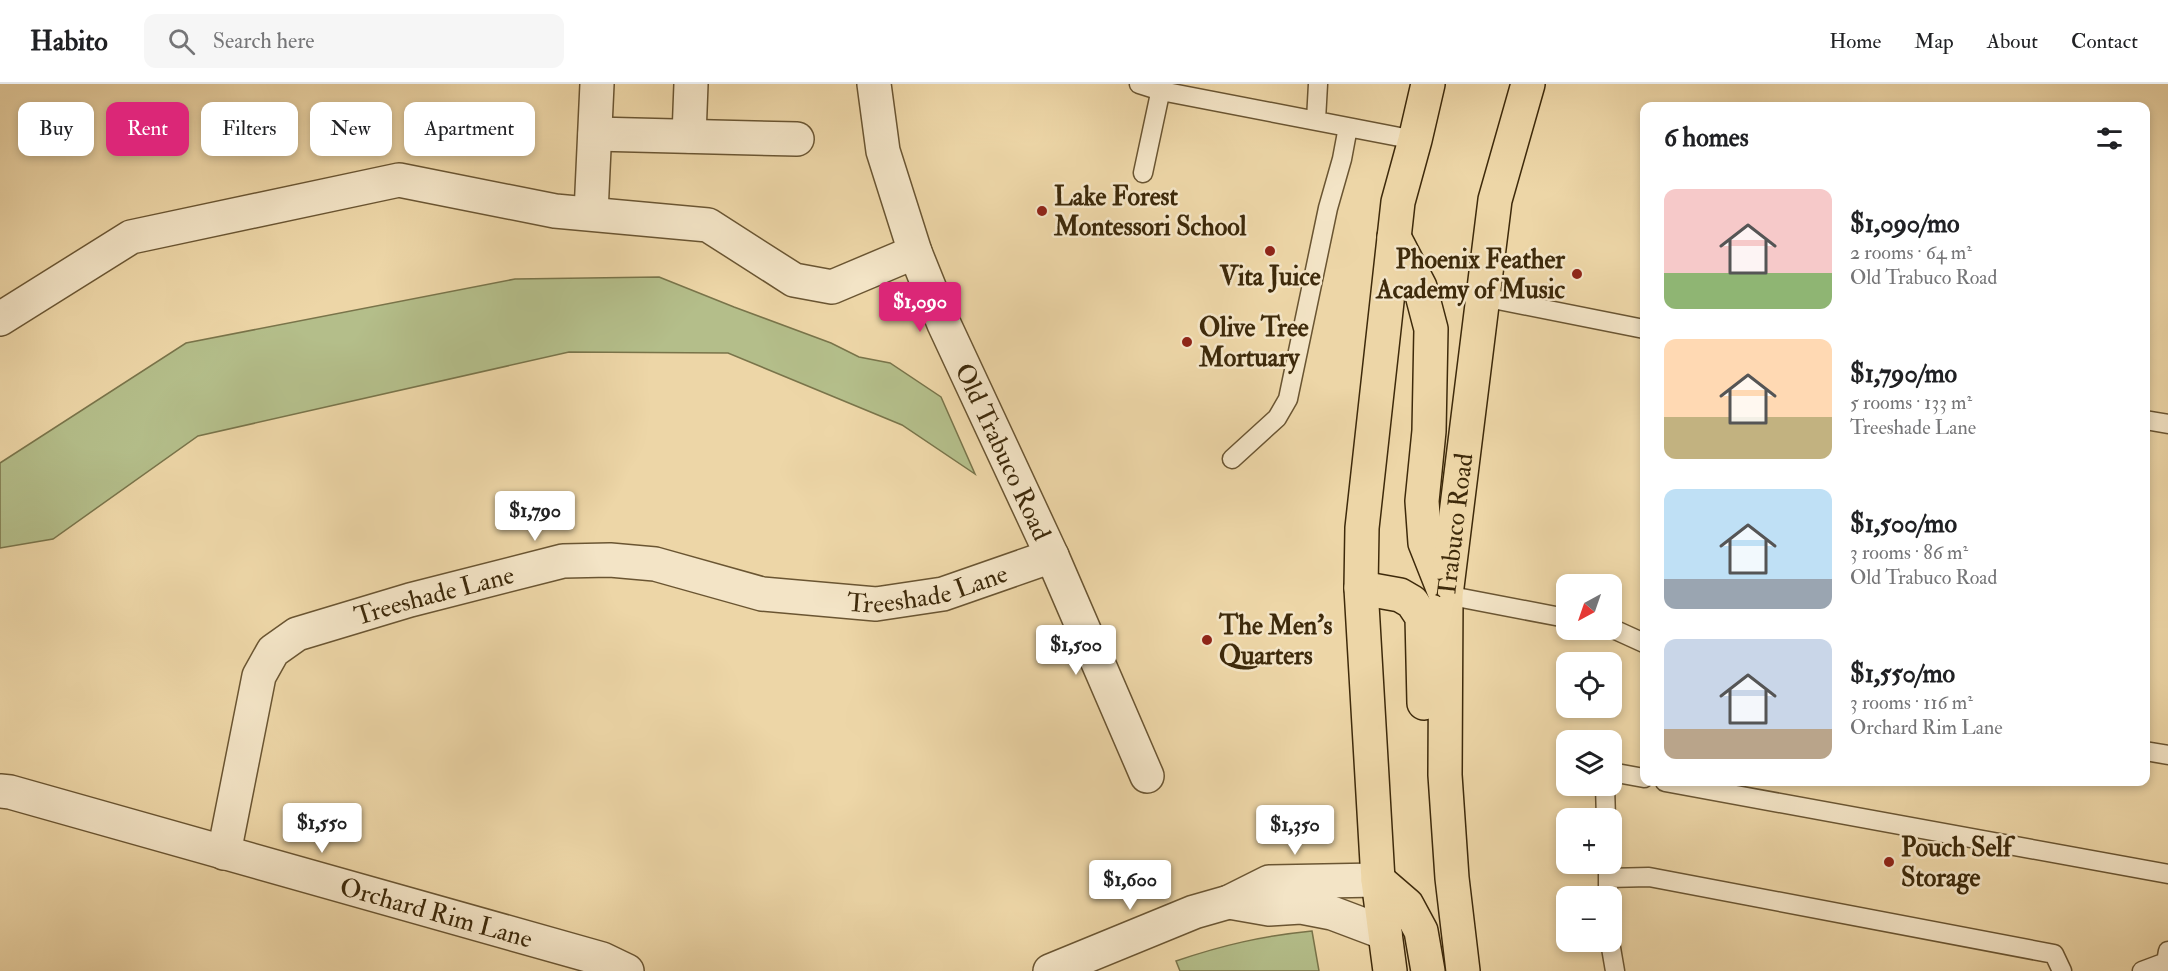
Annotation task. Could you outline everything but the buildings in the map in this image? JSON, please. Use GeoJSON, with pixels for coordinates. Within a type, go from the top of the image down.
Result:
{"type":"FeatureCollection","features":[{"type":"Feature","properties":{"kind":"main road"},"geometry":{"type":"LineString","coordinates":[[1390,971],[1378,880],[1361,588],[1362,528],[1398,202],[1428,84]]}},
{"type":"Feature","properties":{"kind":"main road","name":"Trabuco Road"},"geometry":{"type":"LineString","coordinates":[[1463,971],[1452,878],[1445,775],[1446,595],[1494,200],[1528,84]]}},
{"type":"Feature","properties":{"kind":"main road"},"geometry":{"type":"LineString","coordinates":[[1394,237],[1420,287],[1431,329],[1429,431],[1422,501],[1425,543],[1446,595]]}},
{"type":"Feature","properties":{"kind":"main road"},"geometry":{"type":"LineString","coordinates":[[1361,588],[1400,595],[1412,602],[1422,617],[1428,791],[1448,827]]}},
{"type":"Feature","properties":{"kind":"main road"},"geometry":{"type":"LineString","coordinates":[[1378,880],[1407,905],[1421,931],[1428,971]]}},
{"type":"Feature","properties":{"kind":"street"},"geometry":{"type":"LineString","coordinates":[[591,213],[597,84]]}},
{"type":"Feature","properties":{"kind":"street"},"geometry":{"type":"LineString","coordinates":[[689,136],[691,84]]}},
{"type":"Feature","properties":{"kind":"street","name":"Old Trabuco Road"},"geometry":{"type":"LineString","coordinates":[[873,84],[883,151],[915,252],[944,324],[1052,556],[1147,776]]}},
{"type":"Feature","properties":{"kind":"street"},"geometry":{"type":"LineString","coordinates":[[595,134],[797,139]]}},
{"type":"Feature","properties":{"kind":"street"},"geometry":{"type":"LineString","coordinates":[[0,319],[131,237],[399,180],[555,211],[708,225],[794,280],[832,287],[915,252]]}},
{"type":"Feature","properties":{"kind":"street","name":"Treeshade Lane"},"geometry":{"type":"LineString","coordinates":[[224,853],[259,676],[273,651],[297,634],[410,600],[563,561],[610,560],[655,564],[762,594],[876,604],[943,594],[1052,556]]}},
{"type":"Feature","properties":{"kind":"street","name":"Orchard Rim Lane"},"geometry":{"type":"LineString","coordinates":[[0,791],[602,958],[627,971]]}},
{"type":"Feature","properties":{"kind":"street"},"geometry":{"type":"LineString","coordinates":[[1050,971],[1194,912],[1228,902],[1269,882],[1378,880]]}},
{"type":"Feature","properties":{"kind":"street"},"geometry":{"type":"LineString","coordinates":[[1228,902],[1269,909],[1301,907],[1332,913],[1385,933]]}},
{"type":"Feature","properties":{"kind":"lane"},"geometry":{"type":"LineString","coordinates":[[1139,84],[1415,140]]}},
{"type":"Feature","properties":{"kind":"lane"},"geometry":{"type":"LineString","coordinates":[[1316,120],[1318,84]]}},
{"type":"Feature","properties":{"kind":"lane"},"geometry":{"type":"LineString","coordinates":[[1143,173],[1161,87]]}},
{"type":"Feature","properties":{"kind":"lane"},"geometry":{"type":"LineString","coordinates":[[1232,459],[1276,418],[1288,399],[1328,208],[1342,159],[1348,127]]}},
{"type":"Feature","properties":{"kind":"lane"},"geometry":{"type":"LineString","coordinates":[[1483,297],[1640,328]]}},
{"type":"Feature","properties":{"kind":"lane"},"geometry":{"type":"LineString","coordinates":[[2150,421],[2168,424]]}},
{"type":"Feature","properties":{"kind":"lane"},"geometry":{"type":"LineString","coordinates":[[1446,595],[1556,616]]}},
{"type":"Feature","properties":{"kind":"lane"},"geometry":{"type":"LineString","coordinates":[[1622,633],[1640,641]]}},
{"type":"Feature","properties":{"kind":"lane"},"geometry":{"type":"LineString","coordinates":[[2150,752],[2168,755]]}},
{"type":"Feature","properties":{"kind":"lane"},"geometry":{"type":"LineString","coordinates":[[1622,774],[1640,777]]}},
{"type":"Feature","properties":{"kind":"lane"},"geometry":{"type":"LineString","coordinates":[[1687,786],[2168,874]]}},
{"type":"Feature","properties":{"kind":"lane"},"geometry":{"type":"LineString","coordinates":[[1622,873],[2054,954],[2062,971]]}},
{"type":"Feature","properties":{"kind":"lane"},"geometry":{"type":"LineString","coordinates":[[2142,971],[2166,962],[2168,951]]}},
{"type":"Feature","properties":{"kind":"lane"},"geometry":{"type":"LineString","coordinates":[[1612,952],[1615,971]]}},
{"type":"Feature","properties":{"kind":"green space"},"geometry":{"type":"Polygon","coordinates":[[[659,277],[831,343],[859,357],[890,363],[941,397],[975,474],[902,425],[728,353],[569,352],[198,436],[53,539],[0,548],[0,463],[186,343],[515,279],[659,277]]]}},
{"type":"Feature","properties":{"kind":"green space"},"geometry":{"type":"Polygon","coordinates":[[[1312,931],[1319,971],[1180,971],[1176,961],[1243,942],[1312,931]]]}},
{"type":"Feature","properties":{"kind":"place","name":"Lake Forest Montessori School"},"geometry":{"type":"Point","coordinates":[1042,211]}},
{"type":"Feature","properties":{"kind":"place","name":"Vita Juice"},"geometry":{"type":"Point","coordinates":[1270,251]}},
{"type":"Feature","properties":{"kind":"place","name":"Phoenix Feather Academy of Music"},"geometry":{"type":"Point","coordinates":[1577,274]}},
{"type":"Feature","properties":{"kind":"place","name":"Olive Tree Mortuary"},"geometry":{"type":"Point","coordinates":[1187,342]}},
{"type":"Feature","properties":{"kind":"place","name":"The Men's Quarters"},"geometry":{"type":"Point","coordinates":[1207,640]}},
{"type":"Feature","properties":{"kind":"place","name":"Pouch Self Storage"},"geometry":{"type":"Point","coordinates":[1889,862]}}]}
